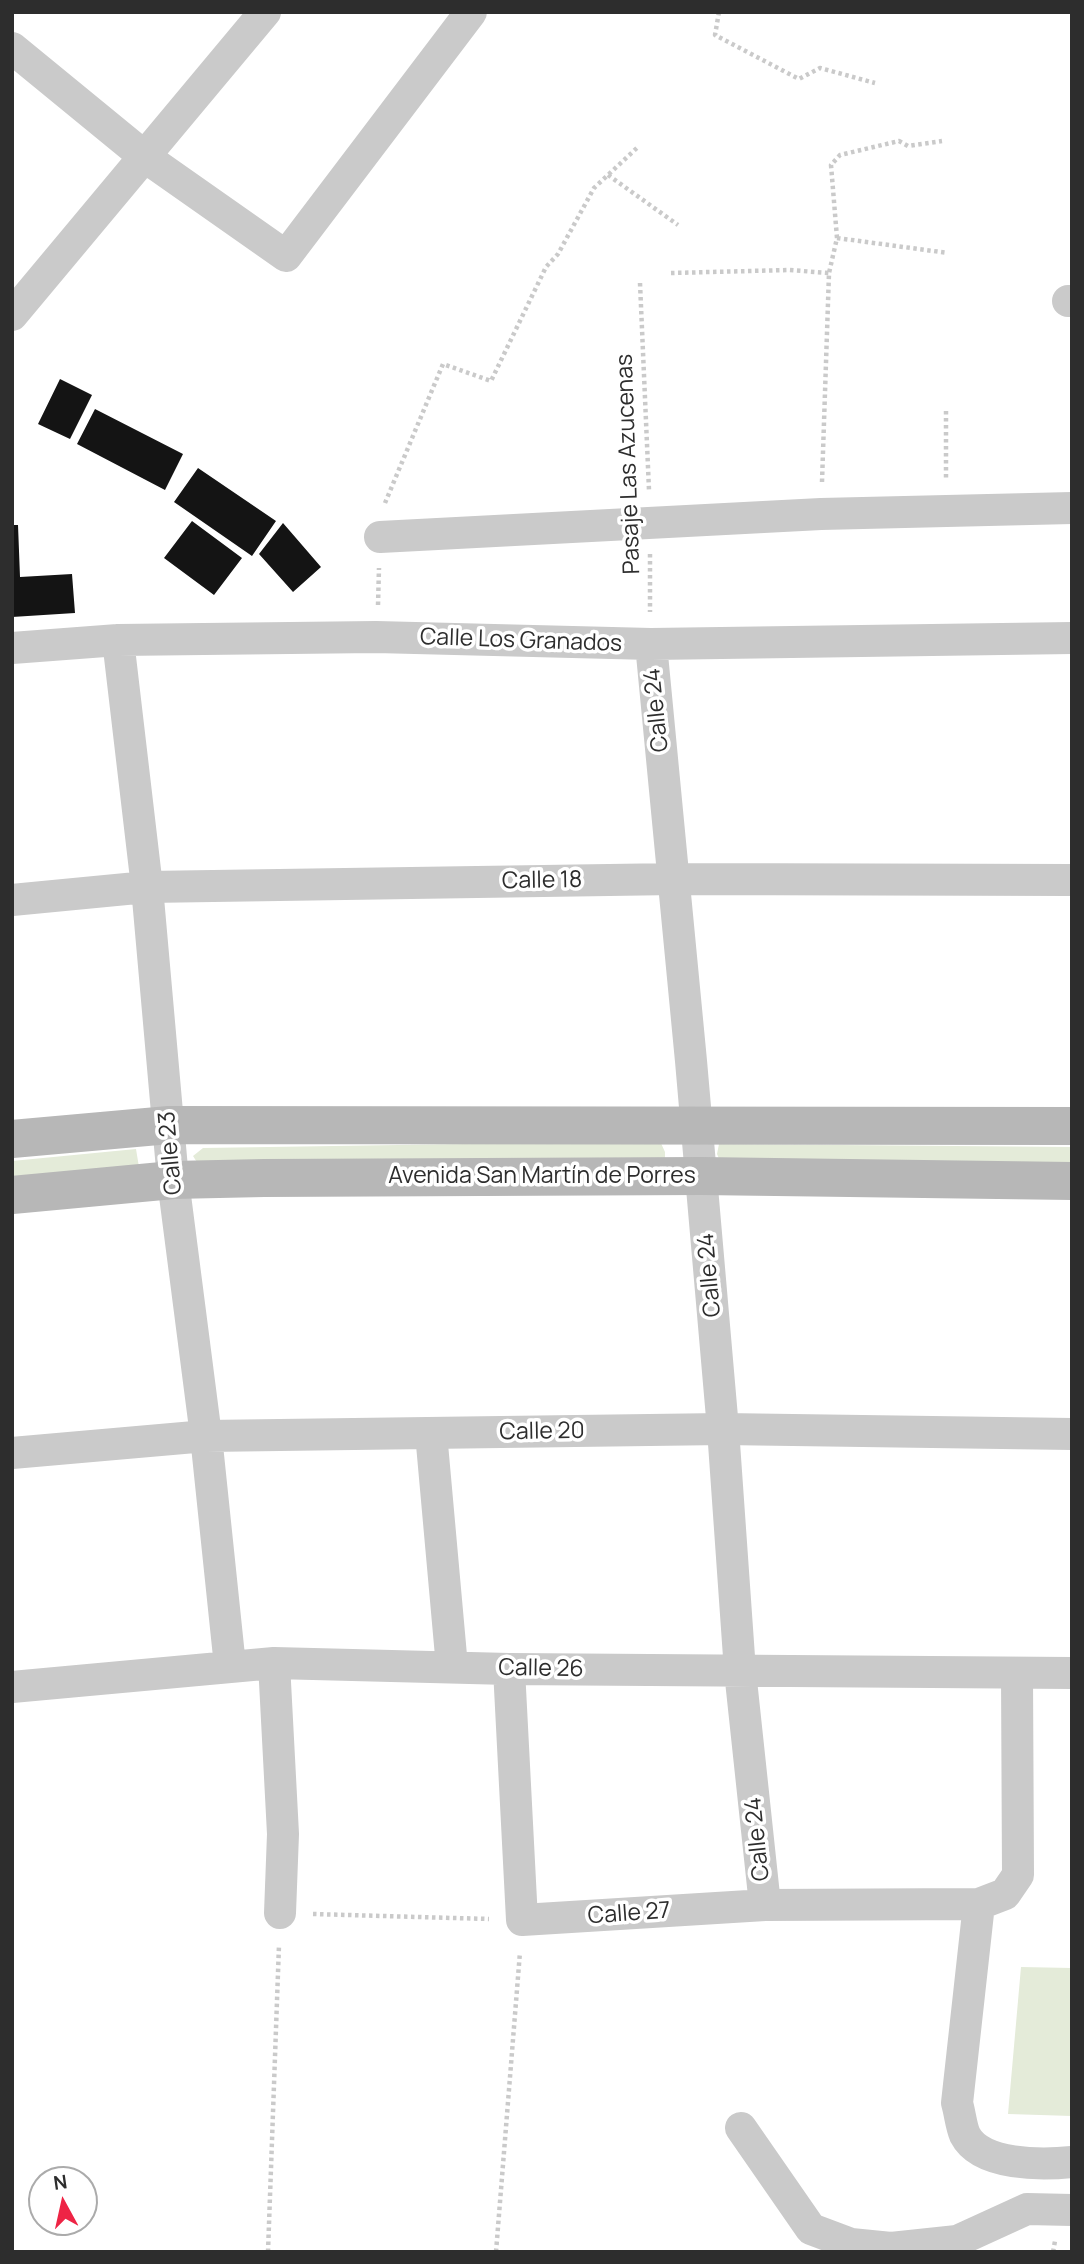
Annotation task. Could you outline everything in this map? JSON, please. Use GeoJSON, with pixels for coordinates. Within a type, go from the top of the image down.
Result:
{"type":"FeatureCollection","features":[{"type":"Feature","properties":{"kind":"main road"},"geometry":{"type":"LineString","coordinates":[[12,1139],[169,1125],[1072,1126]]}},
{"type":"Feature","properties":{"kind":"main road","name":"Avenida San Martín de Porres"},"geometry":{"type":"LineString","coordinates":[[12,1195],[173,1180],[701,1176],[1072,1181]]}},
{"type":"Feature","properties":{"kind":"street"},"geometry":{"type":"LineString","coordinates":[[12,315],[265,12]]}},
{"type":"Feature","properties":{"kind":"street"},"geometry":{"type":"LineString","coordinates":[[12,47],[145,157],[286,256],[471,12]]}},
{"type":"Feature","properties":{"kind":"street"},"geometry":{"type":"LineString","coordinates":[[380,537],[821,514],[1072,508]]}},
{"type":"Feature","properties":{"kind":"street","name":"Calle Los Granados"},"geometry":{"type":"LineString","coordinates":[[12,648],[118,640],[376,637],[651,645],[1072,638]]}},
{"type":"Feature","properties":{"kind":"street","name":"Calle 23"},"geometry":{"type":"LineString","coordinates":[[118,640],[147,887],[173,1180],[206,1436],[230,1666]]}},
{"type":"Feature","properties":{"kind":"street","name":"Calle 24"},"geometry":{"type":"LineString","coordinates":[[651,645],[697,1124],[740,1671],[765,1905]]}},
{"type":"Feature","properties":{"kind":"street","name":"Calle 18"},"geometry":{"type":"LineString","coordinates":[[12,900],[147,887],[675,879],[1072,880]]}},
{"type":"Feature","properties":{"kind":"street","name":"Calle 20"},"geometry":{"type":"LineString","coordinates":[[12,1453],[206,1436],[723,1429],[1072,1434]]}},
{"type":"Feature","properties":{"kind":"street"},"geometry":{"type":"LineString","coordinates":[[431,1433],[452,1667]]}},
{"type":"Feature","properties":{"kind":"street"},"geometry":{"type":"LineString","coordinates":[[274,1663],[283,1834],[280,1913]]}},
{"type":"Feature","properties":{"kind":"street","name":"Calle 26"},"geometry":{"type":"LineString","coordinates":[[12,1687],[274,1663],[509,1669],[1017,1675],[1072,1673]]}},
{"type":"Feature","properties":{"kind":"street"},"geometry":{"type":"LineString","coordinates":[[509,1669],[522,1920]]}},
{"type":"Feature","properties":{"kind":"street"},"geometry":{"type":"LineString","coordinates":[[1017,1675],[1018,1875],[1005,1894],[979,1904],[957,2103],[965,2134],[977,2150],[996,2158],[1044,2165],[1072,2162]]}},
{"type":"Feature","properties":{"kind":"street","name":"Calle 27"},"geometry":{"type":"LineString","coordinates":[[522,1920],[765,1905],[979,1904]]}},
{"type":"Feature","properties":{"kind":"street"},"geometry":{"type":"LineString","coordinates":[[741,2128],[811,2229],[851,2244],[891,2249],[957,2241],[1027,2209],[1072,2210]]}},
{"type":"Feature","properties":{"kind":"path"},"geometry":{"type":"LineString","coordinates":[[719,12],[715,35],[799,79],[820,68],[875,83]]}},
{"type":"Feature","properties":{"kind":"path"},"geometry":{"type":"LineString","coordinates":[[821,514],[829,273],[837,238],[831,165],[840,155],[900,141],[908,146],[942,141]]}},
{"type":"Feature","properties":{"kind":"path"},"geometry":{"type":"LineString","coordinates":[[376,637],[380,537],[385,502],[443,364],[491,381],[546,267],[558,254],[594,188],[639,146]]}},
{"type":"Feature","properties":{"kind":"path"},"geometry":{"type":"LineString","coordinates":[[608,175],[678,225]]}},
{"type":"Feature","properties":{"kind":"path"},"geometry":{"type":"LineString","coordinates":[[837,238],[948,253]]}},
{"type":"Feature","properties":{"kind":"path"},"geometry":{"type":"LineString","coordinates":[[671,273],[789,270],[829,273]]}},
{"type":"Feature","properties":{"kind":"path","name":"Pasaje Las Azucenas"},"geometry":{"type":"LineString","coordinates":[[640,283],[650,523],[651,645]]}},
{"type":"Feature","properties":{"kind":"path"},"geometry":{"type":"LineString","coordinates":[[946,411],[947,511]]}},
{"type":"Feature","properties":{"kind":"path"},"geometry":{"type":"LineString","coordinates":[[268,2252],[280,1913],[389,1914],[522,1920],[496,2252]]}},
{"type":"Feature","properties":{"kind":"green space"},"geometry":{"type":"Polygon","coordinates":[[[660,1141],[665,1152],[665,1161],[200,1167],[193,1156],[203,1148],[660,1141]]]}},
{"type":"Feature","properties":{"kind":"green space"},"geometry":{"type":"Polygon","coordinates":[[[719,1144],[1072,1147],[1072,1166],[721,1163],[717,1154],[719,1144]]]}},
{"type":"Feature","properties":{"kind":"green space"},"geometry":{"type":"Polygon","coordinates":[[[136,1149],[139,1167],[12,1179],[12,1161],[136,1149]]]}},
{"type":"Feature","properties":{"kind":"green space"},"geometry":{"type":"Polygon","coordinates":[[[1021,1967],[1072,1968],[1072,2116],[1008,2114],[1021,1967]]]}},
{"type":"Feature","properties":{"kind":"building"},"geometry":{"type":"Polygon","coordinates":[[[60,379],[92,395],[70,439],[38,424],[60,379]]]}},
{"type":"Feature","properties":{"kind":"building"},"geometry":{"type":"Polygon","coordinates":[[[95,409],[183,454],[165,490],[77,444],[95,409]]]}},
{"type":"Feature","properties":{"kind":"building"},"geometry":{"type":"Polygon","coordinates":[[[198,468],[276,521],[252,556],[174,502],[198,468]]]}},
{"type":"Feature","properties":{"kind":"building"},"geometry":{"type":"Polygon","coordinates":[[[192,521],[242,558],[214,595],[164,558],[192,521]]]}},
{"type":"Feature","properties":{"kind":"building"},"geometry":{"type":"Polygon","coordinates":[[[283,523],[321,567],[293,592],[259,554],[283,523]]]}},
{"type":"Feature","properties":{"kind":"building"},"geometry":{"type":"Polygon","coordinates":[[[12,525],[18,525],[20,577],[72,574],[75,613],[12,617],[12,525]]]}}]}
